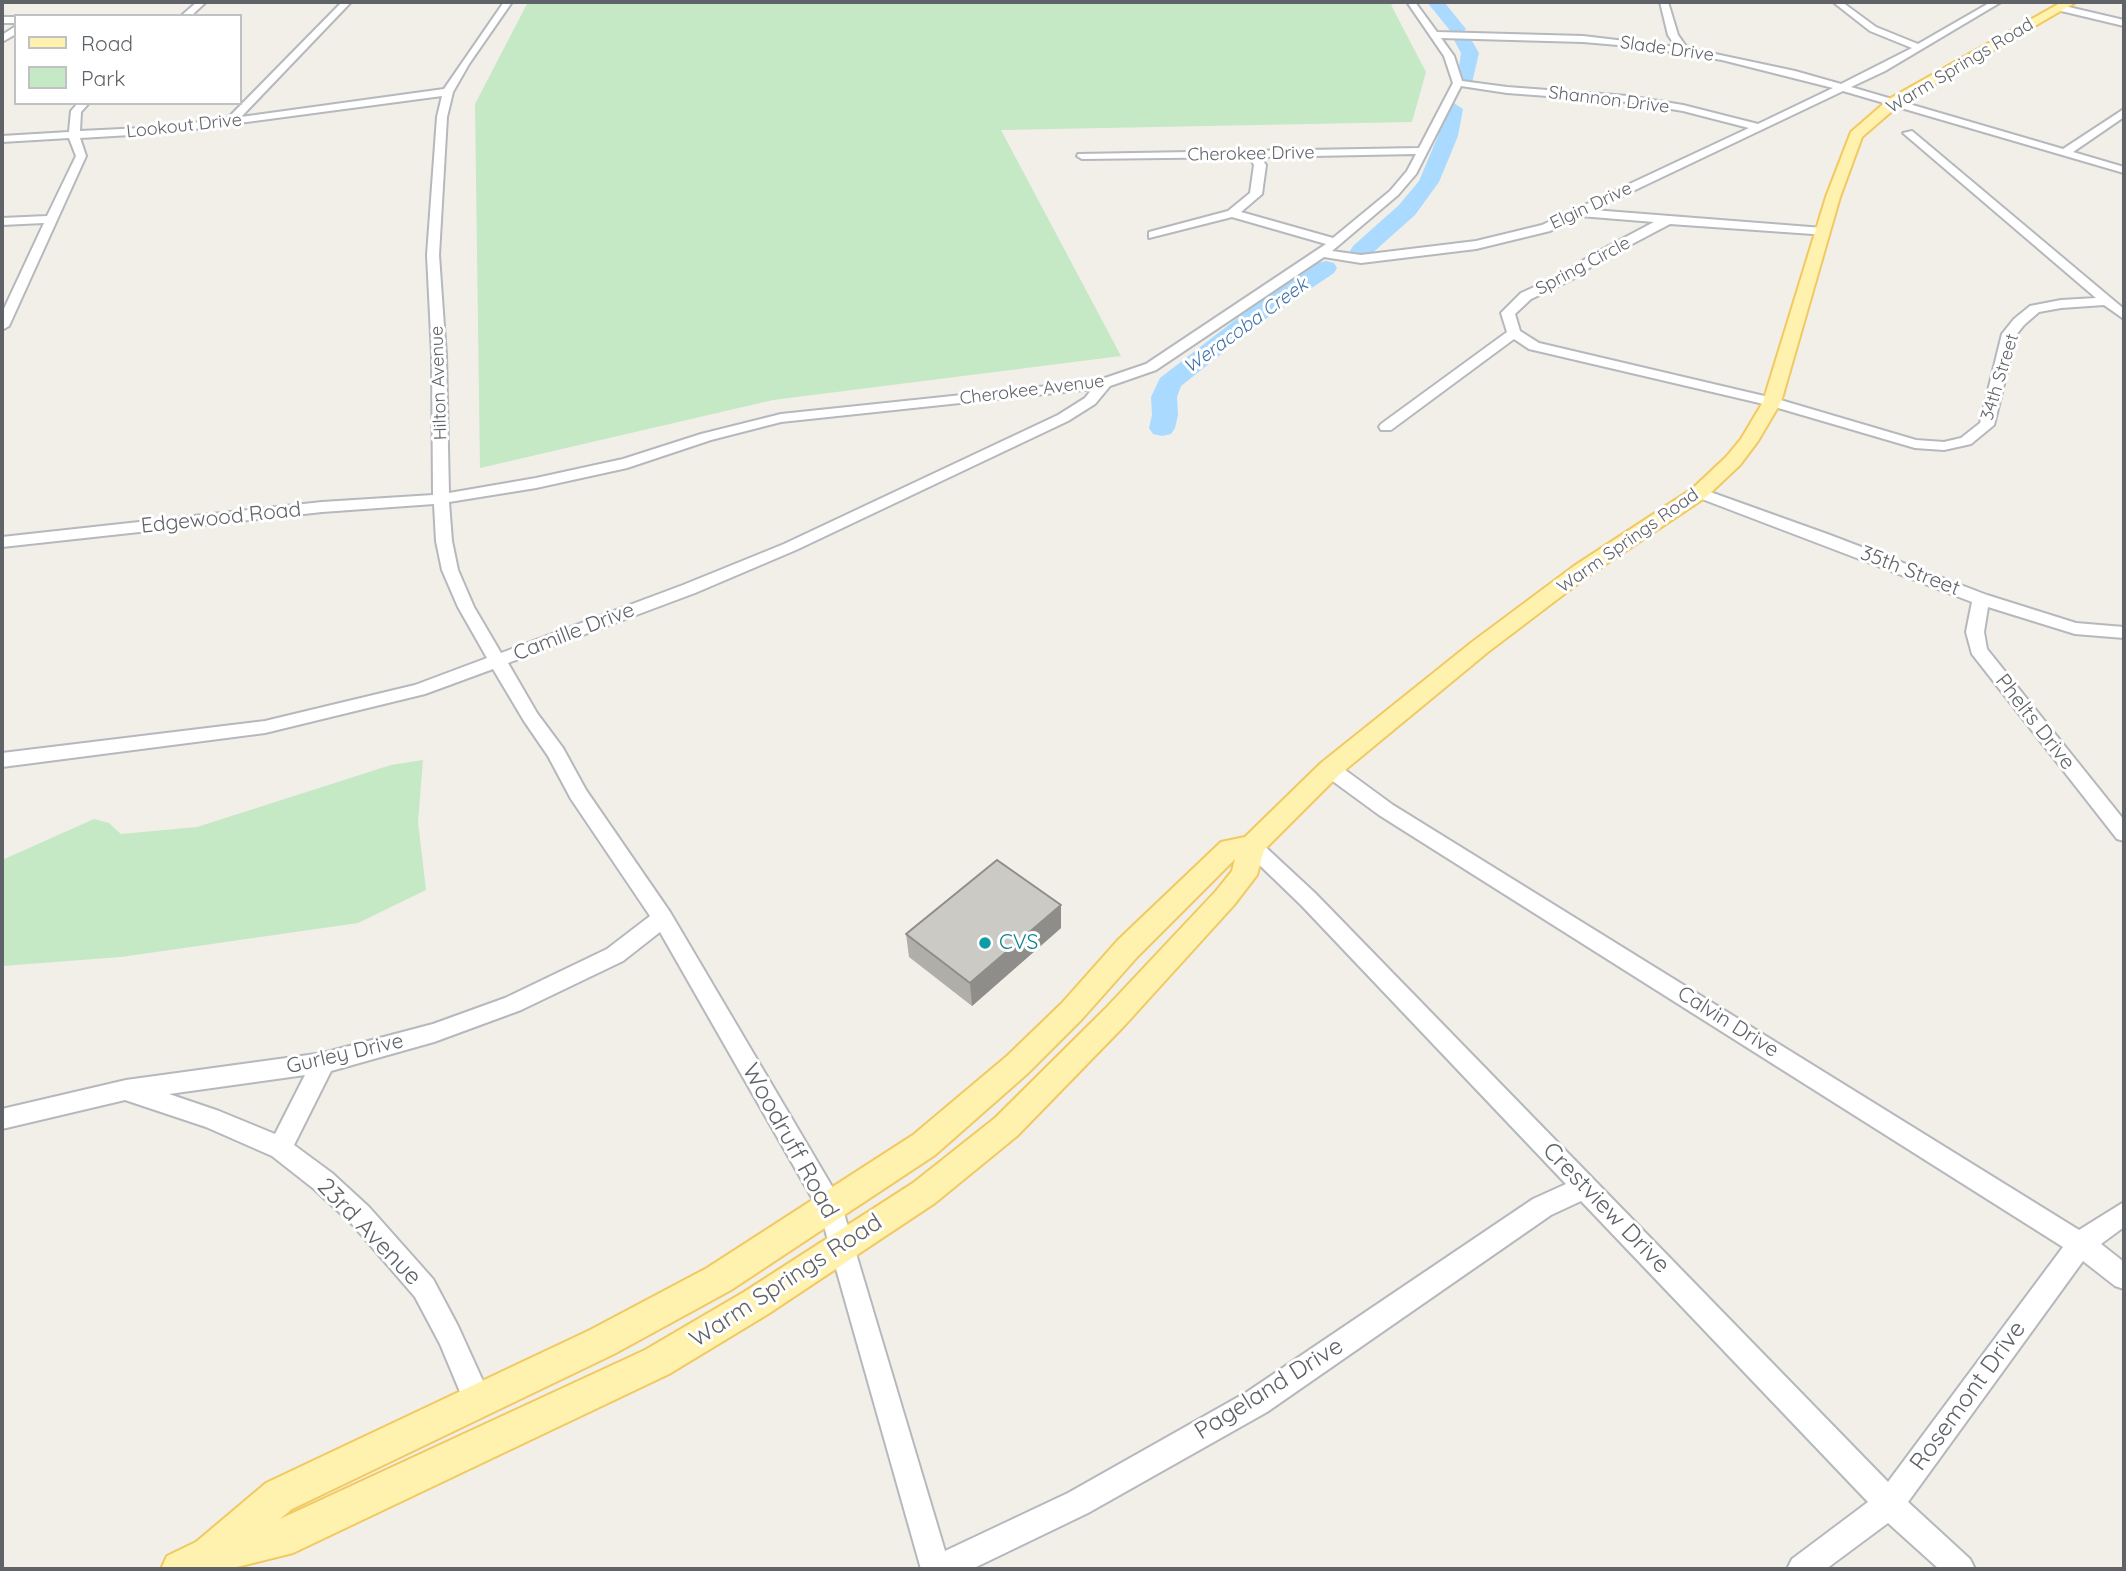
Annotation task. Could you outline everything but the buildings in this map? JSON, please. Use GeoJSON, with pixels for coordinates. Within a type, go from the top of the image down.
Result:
{"type":"FeatureCollection","features":[{"type":"Feature","properties":{"kind":"main road","name":"Warm Springs Road"},"geometry":{"type":"LineString","coordinates":[[192,1563],[293,1534],[657,1362],[757,1303],[924,1193],[1014,1119],[1115,1017],[1225,898],[1244,875],[1252,846],[1330,769],[1419,695],[1581,571],[1699,493],[1749,441],[1772,402],[1845,159],[1856,135],[1894,103],[2065,5]]}},
{"type":"Feature","properties":{"kind":"main road","name":"Warm Springs Road"},"geometry":{"type":"LineString","coordinates":[[192,1563],[279,1496],[647,1320],[719,1279],[831,1208],[924,1145],[974,1103],[1072,1011],[1128,948],[1230,849],[1252,846]]}},
{"type":"Feature","properties":{"kind":"street"},"geometry":{"type":"LineString","coordinates":[[187,14],[202,2]]}},
{"type":"Feature","properties":{"kind":"street"},"geometry":{"type":"LineString","coordinates":[[230,122],[347,2]]}},
{"type":"Feature","properties":{"kind":"street","name":"Hilton Avenue"},"geometry":{"type":"LineString","coordinates":[[508,2],[464,64],[448,92],[442,117],[433,256],[439,355],[441,499],[444,541],[450,570],[466,607],[530,717],[556,753]]}},
{"type":"Feature","properties":{"kind":"street"},"geometry":{"type":"LineString","coordinates":[[1411,2],[1449,56],[1458,83]]}},
{"type":"Feature","properties":{"kind":"street"},"geometry":{"type":"LineString","coordinates":[[1664,2],[1673,35],[1683,50]]}},
{"type":"Feature","properties":{"kind":"street"},"geometry":{"type":"LineString","coordinates":[[1837,2],[1880,33],[1918,47]]}},
{"type":"Feature","properties":{"kind":"street","name":"Elgin Drive"},"geometry":{"type":"LineString","coordinates":[[1322,253],[1361,259],[1476,245],[1546,228],[1882,69],[1997,2]]}},
{"type":"Feature","properties":{"kind":"street"},"geometry":{"type":"LineString","coordinates":[[2065,5],[2124,23]]}},
{"type":"Feature","properties":{"kind":"street","name":"Slade Drive"},"geometry":{"type":"LineString","coordinates":[[1434,35],[1528,36],[1641,44],[1683,50],[1795,74],[2124,170]]}},
{"type":"Feature","properties":{"kind":"street"},"geometry":{"type":"LineString","coordinates":[[1641,44],[1673,35]]}},
{"type":"Feature","properties":{"kind":"street","name":"Shannon Drive"},"geometry":{"type":"LineString","coordinates":[[1458,83],[1507,90],[1628,99],[1683,108],[1759,127]]}},
{"type":"Feature","properties":{"kind":"street","name":"Cherokee Avenue"},"geometry":{"type":"LineString","coordinates":[[441,499],[536,483],[626,463],[705,437],[781,418],[1105,383],[1151,367],[1322,253],[1404,182],[1412,172],[1458,83]]}},
{"type":"Feature","properties":{"kind":"street","name":"Lookout Drive"},"geometry":{"type":"LineString","coordinates":[[2,139],[74,136],[230,122],[448,92]]}},
{"type":"Feature","properties":{"kind":"street"},"geometry":{"type":"LineString","coordinates":[[2,326],[81,156],[74,136],[76,111],[82,105]]}},
{"type":"Feature","properties":{"kind":"street"},"geometry":{"type":"LineString","coordinates":[[2065,152],[2124,112]]}},
{"type":"Feature","properties":{"kind":"street"},"geometry":{"type":"LineString","coordinates":[[1908,132],[2124,316]]}},
{"type":"Feature","properties":{"kind":"street","name":"Cherokee Drive"},"geometry":{"type":"LineString","coordinates":[[1082,156],[1421,151]]}},
{"type":"Feature","properties":{"kind":"street"},"geometry":{"type":"LineString","coordinates":[[1153,235],[1232,213],[1256,194],[1260,165],[1253,154]]}},
{"type":"Feature","properties":{"kind":"street"},"geometry":{"type":"LineString","coordinates":[[1580,212],[1823,232]]}},
{"type":"Feature","properties":{"kind":"street"},"geometry":{"type":"LineString","coordinates":[[1232,213],[1334,242]]}},
{"type":"Feature","properties":{"kind":"street"},"geometry":{"type":"LineString","coordinates":[[2,221],[50,219]]}},
{"type":"Feature","properties":{"kind":"street","name":"Spring Circle"},"geometry":{"type":"LineString","coordinates":[[1514,333],[1508,313],[1525,296],[1567,277],[1668,220]]}},
{"type":"Feature","properties":{"kind":"street","name":"34th Street"},"geometry":{"type":"LineString","coordinates":[[1772,402],[1915,444],[1944,446],[1966,441],[1987,425],[2010,334],[2020,322],[2035,309],[2106,301]]}},
{"type":"Feature","properties":{"kind":"street"},"geometry":{"type":"LineString","coordinates":[[1386,428],[1514,333],[1534,346],[1772,402]]}},
{"type":"Feature","properties":{"kind":"street","name":"Camille Drive"},"geometry":{"type":"LineString","coordinates":[[2,760],[265,727],[419,690],[689,589],[790,547],[925,486],[1079,408],[1090,401],[1105,383]]}},
{"type":"Feature","properties":{"kind":"street"},"geometry":{"type":"LineString","coordinates":[[1064,388],[1079,401],[1079,408]]}},
{"type":"Feature","properties":{"kind":"street","name":"35th Street"},"geometry":{"type":"LineString","coordinates":[[1699,493],[1981,599],[2075,628],[2124,632]]}},
{"type":"Feature","properties":{"kind":"street","name":"Edgewood Road"},"geometry":{"type":"LineString","coordinates":[[2,542],[322,507],[441,499]]}},
{"type":"Feature","properties":{"kind":"street","name":"Phelts Drive"},"geometry":{"type":"LineString","coordinates":[[1981,599],[1975,632],[1979,650],[2124,834]]}},
{"type":"Feature","properties":{"kind":"street","name":"Woodruff Road"},"geometry":{"type":"LineString","coordinates":[[556,753],[578,794],[663,918],[831,1208],[938,1569]]}},
{"type":"Feature","properties":{"kind":"street","name":"Calvin Drive"},"geometry":{"type":"LineString","coordinates":[[1330,769],[1387,810],[2080,1244],[2124,1278]]}},
{"type":"Feature","properties":{"kind":"street","name":"Crestview Drive"},"geometry":{"type":"LineString","coordinates":[[1252,846],[1308,899],[1889,1504],[1960,1569]]}},
{"type":"Feature","properties":{"kind":"street","name":"Gurley Drive"},"geometry":{"type":"LineString","coordinates":[[2,1119],[126,1090],[323,1063],[434,1033],[513,1004],[615,956],[663,918]]}},
{"type":"Feature","properties":{"kind":"street"},"geometry":{"type":"LineString","coordinates":[[280,1149],[323,1063]]}},
{"type":"Feature","properties":{"kind":"street","name":"23rd Avenue"},"geometry":{"type":"LineString","coordinates":[[126,1090],[211,1118],[280,1149],[323,1181],[360,1215],[424,1288],[449,1335],[478,1401]]}},
{"type":"Feature","properties":{"kind":"street","name":"Pageland Drive"},"geometry":{"type":"LineString","coordinates":[[938,1569],[1078,1503],[1258,1402],[1542,1207],[1585,1187]]}},
{"type":"Feature","properties":{"kind":"street","name":"Rosemont Drive"},"geometry":{"type":"LineString","coordinates":[[1802,1569],[1889,1504],[2080,1244],[2124,1213]]}},
{"type":"Feature","properties":{"kind":"green space"},"geometry":{"type":"Polygon","coordinates":[[[528,2],[1401,2],[1391,5],[1426,72],[1412,122],[1001,130],[1121,356],[773,400],[480,468],[475,104],[528,2]]]}},
{"type":"Feature","properties":{"kind":"green space"},"geometry":{"type":"Polygon","coordinates":[[[423,760],[418,822],[426,890],[358,923],[121,957],[2,966],[2,860],[94,819],[109,823],[121,834],[197,827],[391,765],[423,760]]]}},
{"type":"Feature","properties":{"kind":"waterway","name":"Weracoba Creek"},"geometry":{"type":"LineString","coordinates":[[1435,2],[1458,29]]}},
{"type":"Feature","properties":{"kind":"waterway","name":"Weracoba Creek"},"geometry":{"type":"LineString","coordinates":[[1462,38],[1470,53],[1466,79]]}},
{"type":"Feature","properties":{"kind":"waterway","name":"Weracoba Creek"},"geometry":{"type":"LineString","coordinates":[[1361,251],[1407,210],[1429,182],[1448,136],[1454,109]]}},
{"type":"Feature","properties":{"kind":"waterway","name":"Weracoba Creek"},"geometry":{"type":"LineString","coordinates":[[1162,428],[1165,415],[1164,397],[1169,383],[1256,315],[1326,268]]}},
{"type":"Feature","properties":{"kind":"place","name":"CVS"},"geometry":{"type":"Point","coordinates":[985,943]}}]}
